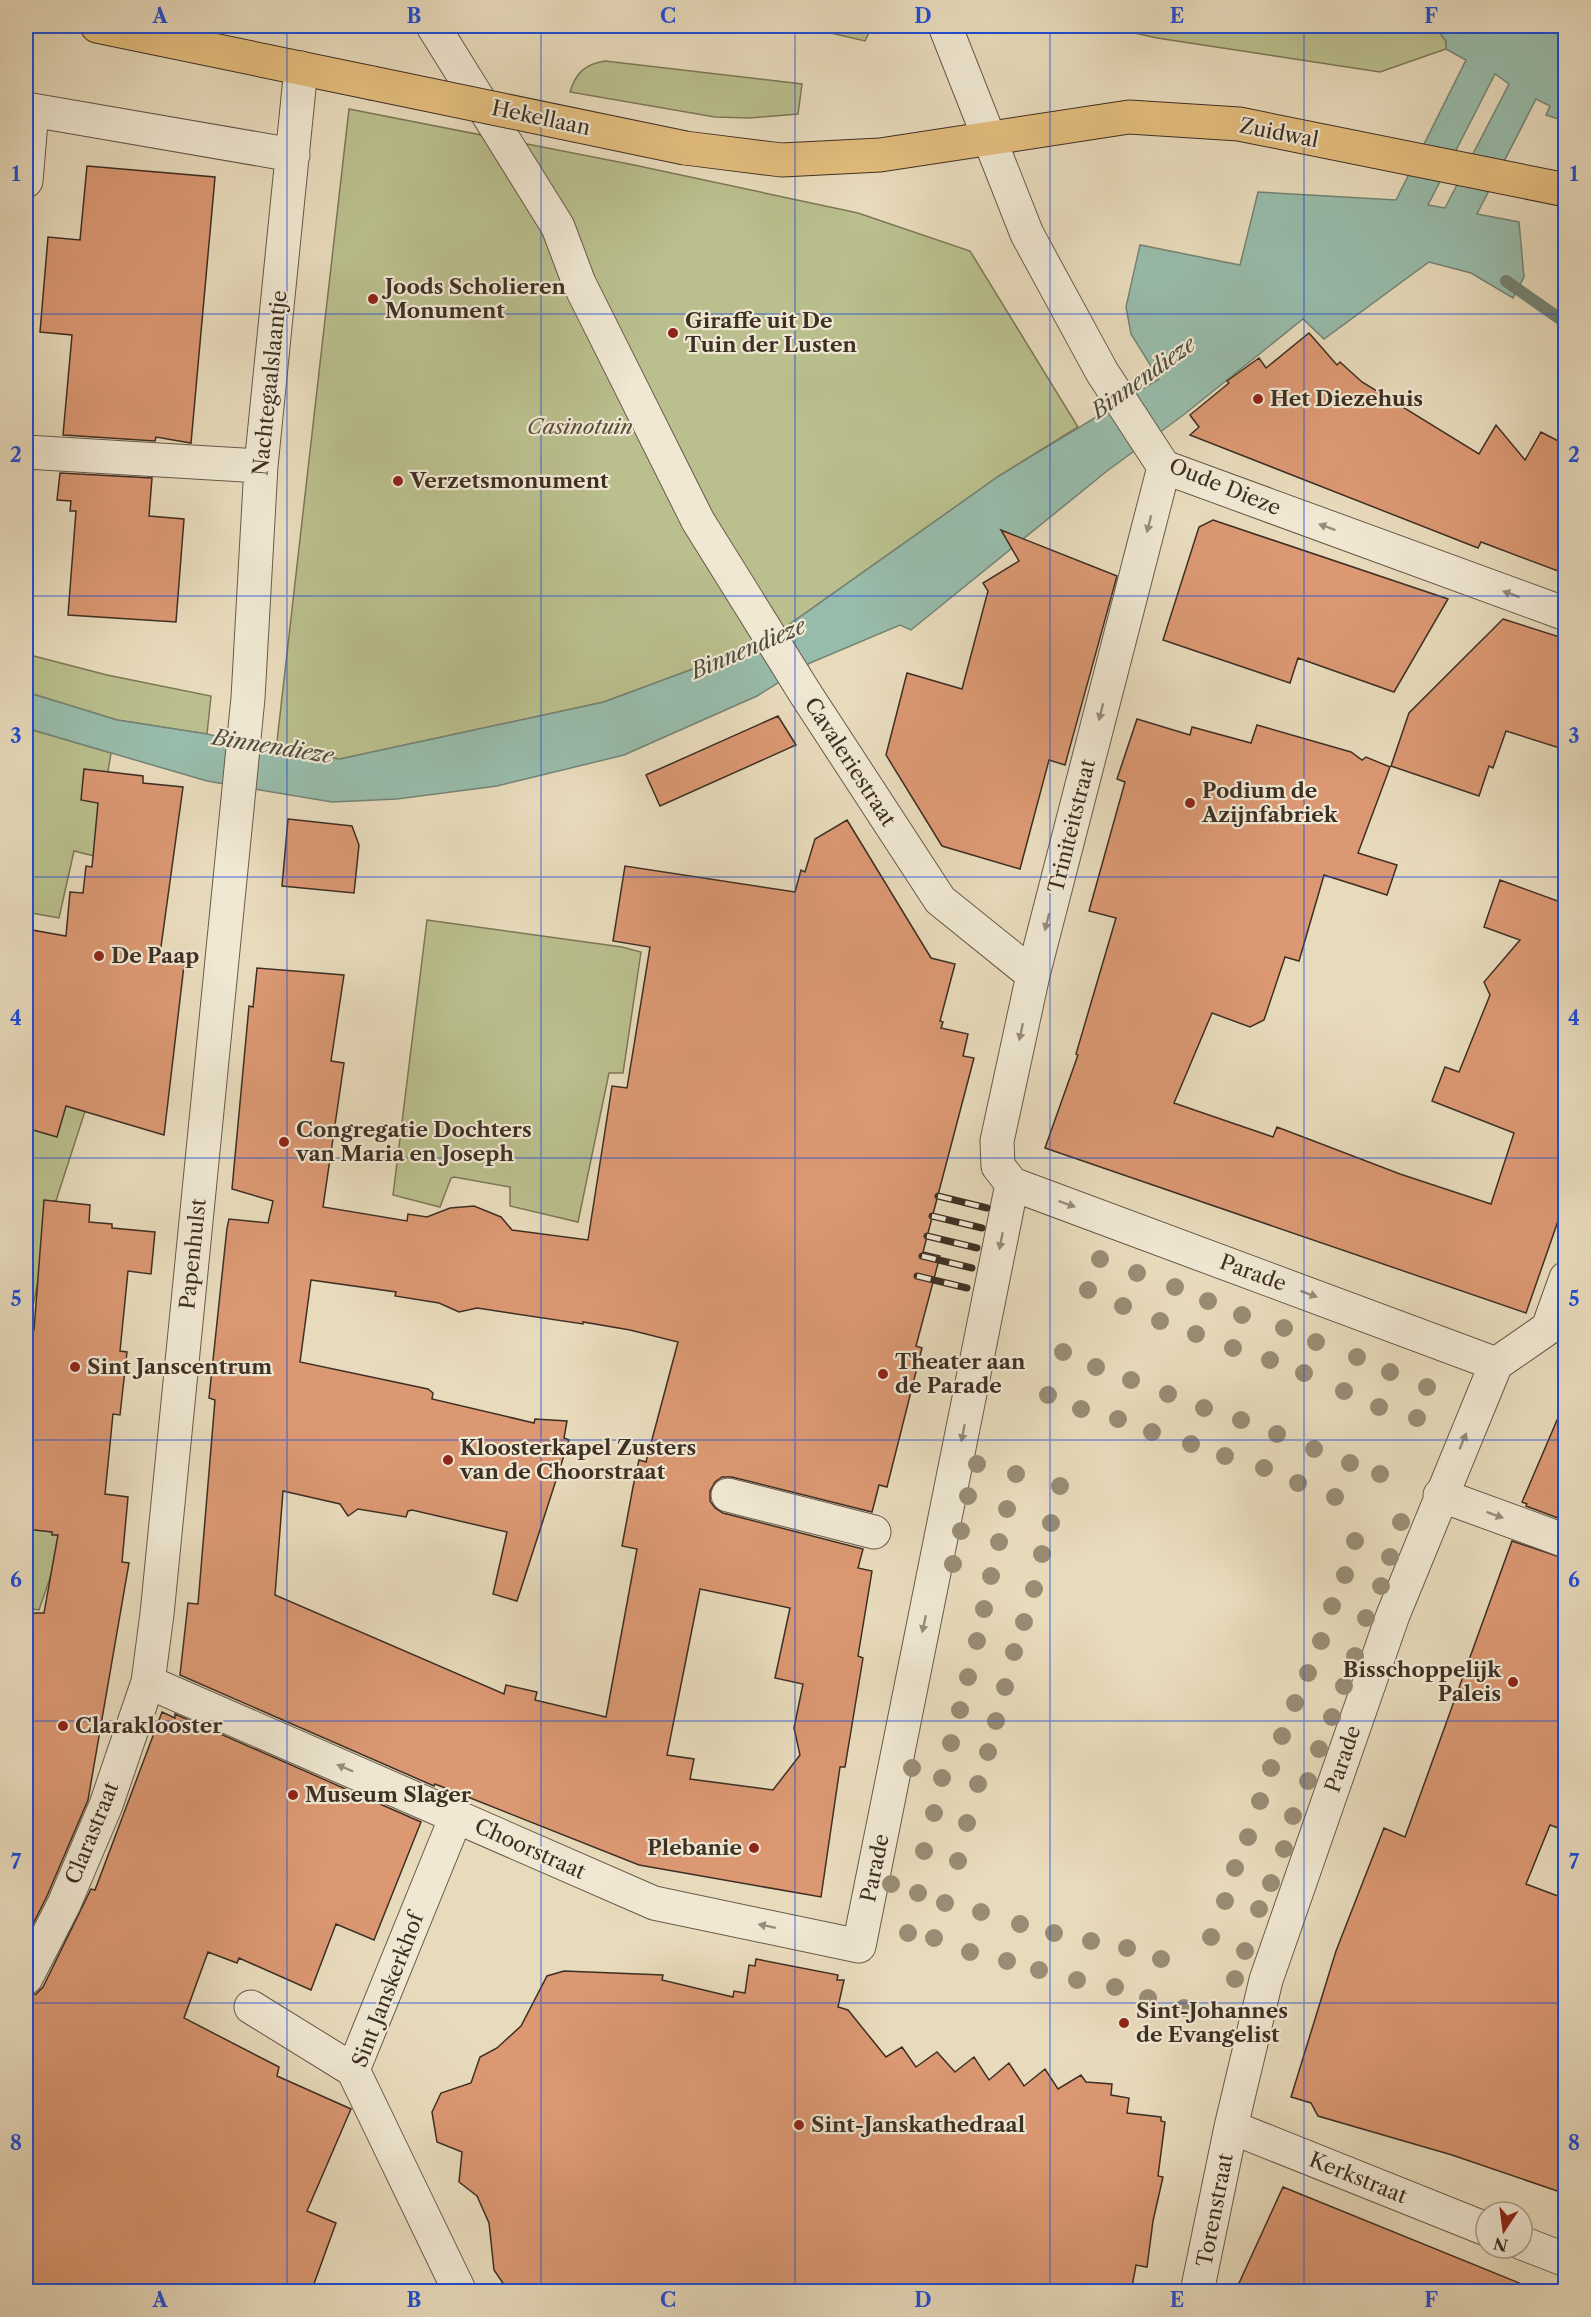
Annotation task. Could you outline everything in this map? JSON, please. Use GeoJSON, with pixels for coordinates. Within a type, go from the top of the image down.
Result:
{"type":"FeatureCollection","features":[{"type":"Feature","properties":{"kind":"main road","name":"Hekellaan"},"geometry":{"type":"LineString","coordinates":[[97,26],[685,148],[782,160],[880,155],[989,139]]}},
{"type":"Feature","properties":{"kind":"main road","name":"Zuidwal"},"geometry":{"type":"LineString","coordinates":[[989,139],[1130,117],[1239,124],[1566,190]]}},
{"type":"Feature","properties":{"kind":"street","name":"Cavaleriestraat"},"geometry":{"type":"LineString","coordinates":[[433,26],[558,227],[579,284],[698,521],[805,693],[940,900],[1033,975]]}},
{"type":"Feature","properties":{"kind":"street","name":"Oude Dieze"},"geometry":{"type":"LineString","coordinates":[[945,26],[1027,234],[1102,372],[1157,456],[1566,614]]}},
{"type":"Feature","properties":{"kind":"street","name":"Nachtegaalslaantje"},"geometry":{"type":"LineString","coordinates":[[235,825],[248,698],[261,466],[301,68]]}},
{"type":"Feature","properties":{"kind":"street"},"geometry":{"type":"LineString","coordinates":[[26,181],[32,110],[293,155]]}},
{"type":"Feature","properties":{"kind":"street"},"geometry":{"type":"LineString","coordinates":[[26,452],[261,466]]}},
{"type":"Feature","properties":{"kind":"street","name":"Triniteitstraat"},"geometry":{"type":"LineString","coordinates":[[1012,1184],[998,1166],[997,1142],[1033,975],[1157,456]]}},
{"type":"Feature","properties":{"kind":"street","name":"Papenhulst"},"geometry":{"type":"LineString","coordinates":[[147,1682],[158,1603],[235,825]]}},
{"type":"Feature","properties":{"kind":"street","name":"Parade"},"geometry":{"type":"LineString","coordinates":[[824,1938],[859,1946],[1012,1184],[1496,1365],[1440,1495],[1393,1615],[1266,1980],[1231,2127]]}},
{"type":"Feature","properties":{"kind":"street"},"geometry":{"type":"LineString","coordinates":[[1496,1365],[1548,1328],[1566,1278]]}},
{"type":"Feature","properties":{"kind":"street"},"geometry":{"type":"LineString","coordinates":[[728,1495],[874,1532]]}},
{"type":"Feature","properties":{"kind":"street"},"geometry":{"type":"LineString","coordinates":[[1440,1495],[1566,1541]]}},
{"type":"Feature","properties":{"kind":"street","name":"Choorstraat"},"geometry":{"type":"LineString","coordinates":[[147,1682],[654,1903],[824,1938]]}},
{"type":"Feature","properties":{"kind":"street","name":"Clarastraat"},"geometry":{"type":"LineString","coordinates":[[26,1978],[64,1904],[106,1805],[147,1682]]}},
{"type":"Feature","properties":{"kind":"street","name":"Sint Janskerkhof"},"geometry":{"type":"LineString","coordinates":[[456,1817],[353,2070],[460,2292]]}},
{"type":"Feature","properties":{"kind":"street"},"geometry":{"type":"LineString","coordinates":[[251,2007],[353,2070]]}},
{"type":"Feature","properties":{"kind":"street","name":"Kerkstraat"},"geometry":{"type":"LineString","coordinates":[[1231,2127],[1474,2224]]}},
{"type":"Feature","properties":{"kind":"street","name":"Torenstraat"},"geometry":{"type":"LineString","coordinates":[[1197,2292],[1231,2127]]}},
{"type":"Feature","properties":{"kind":"street"},"geometry":{"type":"LineString","coordinates":[[1534,2248],[1566,2260]]}},
{"type":"Feature","properties":{"kind":"green space"},"geometry":{"type":"Polygon","coordinates":[[[800,26],[872,26],[865,41],[800,26]]]}},
{"type":"Feature","properties":{"kind":"green space"},"geometry":{"type":"Polygon","coordinates":[[[1112,26],[1434,26],[1446,41],[1446,49],[1380,72],[1157,38],[1112,26]]]}},
{"type":"Feature","properties":{"kind":"green space"},"geometry":{"type":"Polygon","coordinates":[[[605,61],[802,84],[798,114],[749,118],[715,117],[570,92],[575,79],[583,70],[592,64],[605,61]]]}},
{"type":"Feature","properties":{"kind":"green space","name":"Casinotuin"},"geometry":{"type":"Polygon","coordinates":[[[349,109],[634,165],[858,213],[970,251],[1078,427],[999,476],[763,643],[604,702],[340,759],[276,750],[349,109]]]}},
{"type":"Feature","properties":{"kind":"green space"},"geometry":{"type":"Polygon","coordinates":[[[26,654],[107,675],[211,696],[207,734],[117,720],[26,692],[26,654]]]}},
{"type":"Feature","properties":{"kind":"green space"},"geometry":{"type":"Polygon","coordinates":[[[26,728],[111,753],[94,856],[74,851],[59,918],[26,912],[26,728]]]}},
{"type":"Feature","properties":{"kind":"green space"},"geometry":{"type":"Polygon","coordinates":[[[427,920],[622,947],[641,952],[623,1073],[609,1073],[578,1222],[510,1206],[510,1187],[454,1177],[451,1178],[440,1207],[393,1195],[427,920]]]}},
{"type":"Feature","properties":{"kind":"green space"},"geometry":{"type":"Polygon","coordinates":[[[26,1079],[88,1102],[53,1210],[30,1320],[26,1319],[26,1079]]]}},
{"type":"Feature","properties":{"kind":"green space"},"geometry":{"type":"Polygon","coordinates":[[[26,1511],[70,1520],[39,1610],[26,1608],[26,1511]]]}},
{"type":"Feature","properties":{"kind":"shaded area"},"geometry":{"type":"Polygon","coordinates":[[[1434,26],[1565,26],[1565,121],[1546,115],[1550,106],[1536,99],[1477,214],[1519,222],[1524,277],[1513,298],[1471,273],[1429,262],[1324,339],[1303,319],[1182,416],[1107,471],[911,630],[900,625],[810,663],[757,696],[624,755],[497,786],[397,799],[332,802],[207,781],[26,728],[26,692],[117,720],[207,734],[276,750],[340,759],[604,702],[763,643],[999,476],[1159,379],[1131,334],[1126,307],[1140,245],[1240,265],[1258,192],[1396,200],[1466,60],[1446,49],[1446,41],[1434,26]],[[1495,74],[1428,205],[1445,208],[1509,84],[1495,74]]]}},
{"type":"Feature","properties":{"kind":"building"},"geometry":{"type":"Polygon","coordinates":[[[87,166],[215,177],[191,443],[156,437],[155,441],[63,435],[72,335],[40,332],[48,237],[80,240],[87,166]]]}},
{"type":"Feature","properties":{"kind":"building"},"geometry":{"type":"Polygon","coordinates":[[[1309,333],[1337,365],[1340,362],[1362,382],[1479,454],[1496,425],[1525,460],[1541,432],[1566,445],[1566,574],[1481,542],[1478,548],[1190,435],[1199,427],[1190,415],[1229,383],[1227,381],[1259,358],[1266,368],[1309,333]]]}},
{"type":"Feature","properties":{"kind":"building"},"geometry":{"type":"Polygon","coordinates":[[[60,473],[152,478],[149,516],[184,519],[176,622],[68,615],[76,511],[70,511],[71,501],[57,500],[60,473]]]}},
{"type":"Feature","properties":{"kind":"building"},"geometry":{"type":"Polygon","coordinates":[[[1213,520],[1448,599],[1394,692],[1298,658],[1290,683],[1163,640],[1199,527],[1213,520]]]}},
{"type":"Feature","properties":{"kind":"building"},"geometry":{"type":"Polygon","coordinates":[[[1001,530],[1117,576],[1065,765],[1049,760],[1020,869],[942,846],[886,755],[907,673],[962,689],[988,591],[983,583],[1019,561],[1001,530]]]}},
{"type":"Feature","properties":{"kind":"building"},"geometry":{"type":"Polygon","coordinates":[[[1503,619],[1566,639],[1566,750],[1506,731],[1493,768],[1489,766],[1479,796],[1391,766],[1409,713],[1503,619]]]}},
{"type":"Feature","properties":{"kind":"building"},"geometry":{"type":"Polygon","coordinates":[[[778,716],[796,745],[660,806],[646,775],[778,716]]]}},
{"type":"Feature","properties":{"kind":"building"},"geometry":{"type":"Polygon","coordinates":[[[1137,719],[1190,735],[1192,727],[1251,743],[1257,725],[1351,752],[1362,760],[1366,757],[1390,767],[1358,853],[1397,865],[1387,895],[1324,875],[1299,961],[1285,957],[1264,1020],[1250,1027],[1212,1013],[1174,1103],[1273,1137],[1277,1127],[1400,1174],[1491,1204],[1514,1133],[1432,1101],[1445,1067],[1459,1072],[1490,995],[1484,982],[1520,940],[1484,927],[1500,880],[1566,904],[1566,1198],[1526,1313],[1045,1148],[1078,1055],[1076,1054],[1116,918],[1089,911],[1125,782],[1117,779],[1137,719]]]}},
{"type":"Feature","properties":{"kind":"building","name":"De Paap"},"geometry":{"type":"Polygon","coordinates":[[[84,769],[143,776],[143,783],[183,787],[160,954],[185,957],[164,1135],[66,1106],[57,1137],[26,1128],[26,929],[66,936],[70,892],[83,893],[86,866],[92,867],[98,803],[81,800],[84,769]]]}},
{"type":"Feature","properties":{"kind":"building"},"geometry":{"type":"Polygon","coordinates":[[[288,819],[352,826],[359,845],[354,893],[282,886],[288,819]]]}},
{"type":"Feature","properties":{"kind":"building"},"geometry":{"type":"Polygon","coordinates":[[[847,820],[931,958],[955,964],[940,1021],[943,1022],[941,1028],[968,1034],[963,1056],[974,1058],[923,1252],[940,1256],[916,1346],[922,1348],[887,1487],[879,1485],[872,1512],[732,1477],[722,1477],[715,1482],[710,1491],[710,1501],[723,1513],[863,1549],[858,1568],[872,1571],[858,1656],[863,1658],[845,1767],[840,1767],[821,1897],[639,1865],[435,1784],[434,1786],[180,1675],[188,1603],[198,1604],[215,1400],[209,1398],[227,1228],[229,1219],[268,1223],[273,1201],[232,1189],[249,1006],[253,1007],[257,968],[344,975],[331,1061],[344,1063],[323,1207],[407,1221],[408,1214],[427,1217],[450,1208],[474,1206],[501,1217],[512,1230],[588,1240],[612,1086],[627,1088],[650,947],[613,941],[625,866],[795,892],[801,870],[805,872],[815,839],[847,820]],[[311,1280],[300,1362],[428,1389],[433,1393],[432,1399],[534,1423],[535,1419],[567,1421],[564,1438],[569,1440],[517,1601],[493,1594],[507,1532],[412,1510],[408,1511],[406,1517],[358,1509],[348,1516],[340,1504],[283,1491],[275,1595],[504,1694],[506,1685],[537,1692],[535,1700],[606,1717],[637,1549],[622,1546],[633,1487],[639,1460],[646,1462],[678,1342],[630,1330],[583,1322],[583,1324],[477,1308],[459,1312],[439,1303],[395,1296],[396,1292],[311,1280]],[[700,1589],[667,1755],[694,1759],[690,1779],[773,1790],[800,1755],[794,1728],[803,1684],[775,1678],[790,1608],[700,1589]]]}},
{"type":"Feature","properties":{"kind":"building"},"geometry":{"type":"Polygon","coordinates":[[[44,1200],[90,1205],[89,1222],[112,1224],[112,1228],[155,1232],[151,1274],[128,1271],[120,1351],[127,1352],[120,1415],[113,1414],[105,1494],[128,1497],[122,1562],[129,1563],[88,1800],[47,1896],[26,1938],[26,1613],[44,1613],[58,1535],[52,1535],[52,1532],[26,1529],[26,1329],[34,1330],[44,1200]]]}},
{"type":"Feature","properties":{"kind":"building"},"geometry":{"type":"Polygon","coordinates":[[[1566,1399],[1566,1521],[1526,1506],[1527,1504],[1522,1502],[1566,1399]]]}},
{"type":"Feature","properties":{"kind":"building"},"geometry":{"type":"Polygon","coordinates":[[[1512,1541],[1566,1559],[1566,1831],[1550,1825],[1526,1884],[1566,1899],[1566,2194],[1452,2155],[1318,2116],[1311,2103],[1291,2097],[1336,1951],[1384,1828],[1405,1837],[1512,1541]]]}},
{"type":"Feature","properties":{"kind":"building"},"geometry":{"type":"Polygon","coordinates":[[[162,1712],[175,1718],[175,1714],[421,1822],[374,1940],[336,1924],[311,1990],[239,1958],[237,1963],[208,1952],[184,2018],[279,2067],[277,2076],[351,2109],[307,2211],[336,2223],[311,2292],[26,2292],[26,1996],[36,1994],[43,1987],[91,1889],[95,1890],[162,1712]]]}},
{"type":"Feature","properties":{"kind":"building","name":"Sint-Janskathedraal"},"geometry":{"type":"Polygon","coordinates":[[[756,1959],[838,1975],[837,1980],[844,1980],[838,2007],[848,2010],[886,2057],[902,2047],[916,2067],[937,2052],[955,2072],[974,2057],[989,2080],[1009,2063],[1024,2086],[1045,2069],[1058,2089],[1081,2075],[1086,2082],[1112,2084],[1111,2095],[1129,2098],[1127,2113],[1161,2117],[1161,2121],[1165,2122],[1158,2176],[1163,2177],[1153,2221],[1147,2267],[1136,2265],[1131,2292],[509,2292],[494,2270],[489,2223],[477,2196],[459,2182],[462,2152],[437,2142],[432,2112],[441,2093],[471,2083],[480,2057],[497,2048],[521,2026],[547,1976],[564,1971],[663,1975],[662,1980],[733,1997],[734,1991],[745,1993],[749,1965],[755,1966],[756,1959]]]}},
{"type":"Feature","properties":{"kind":"building"},"geometry":{"type":"Polygon","coordinates":[[[1283,2187],[1534,2289],[1534,2292],[1235,2292],[1283,2187]]]}},
{"type":"Feature","properties":{"kind":"waterway","name":"Binnendieze"},"geometry":{"type":"LineString","coordinates":[[1506,281],[1566,323]]}},
{"type":"Feature","properties":{"kind":"railway"},"geometry":{"type":"LineString","coordinates":[[938,1196],[987,1208]]}},
{"type":"Feature","properties":{"kind":"railway"},"geometry":{"type":"LineString","coordinates":[[932,1216],[982,1228]]}},
{"type":"Feature","properties":{"kind":"railway"},"geometry":{"type":"LineString","coordinates":[[927,1236],[977,1248]]}},
{"type":"Feature","properties":{"kind":"railway"},"geometry":{"type":"LineString","coordinates":[[922,1256],[972,1268]]}},
{"type":"Feature","properties":{"kind":"railway"},"geometry":{"type":"LineString","coordinates":[[917,1276],[967,1288]]}},
{"type":"Feature","properties":{"kind":"place","name":"Joods Scholieren Monument"},"geometry":{"type":"Point","coordinates":[373,299]}},
{"type":"Feature","properties":{"kind":"place","name":"Giraffe uit De Tuin der Lusten"},"geometry":{"type":"Point","coordinates":[673,333]}},
{"type":"Feature","properties":{"kind":"place","name":"Het Diezehuis"},"geometry":{"type":"Point","coordinates":[1258,399]}},
{"type":"Feature","properties":{"kind":"place","name":"Verzetsmonument"},"geometry":{"type":"Point","coordinates":[398,481]}},
{"type":"Feature","properties":{"kind":"place","name":"Podium de Azijnfabriek"},"geometry":{"type":"Point","coordinates":[1190,803]}},
{"type":"Feature","properties":{"kind":"place","name":"De Paap"},"geometry":{"type":"Point","coordinates":[99,956]}},
{"type":"Feature","properties":{"kind":"place","name":"Congregatie Dochters van Maria en Joseph"},"geometry":{"type":"Point","coordinates":[284,1142]}},
{"type":"Feature","properties":{"kind":"place","name":"Sint Janscentrum"},"geometry":{"type":"Point","coordinates":[75,1367]}},
{"type":"Feature","properties":{"kind":"place","name":"Theater aan de Parade"},"geometry":{"type":"Point","coordinates":[883,1374]}},
{"type":"Feature","properties":{"kind":"place","name":"Kloosterkapel Zusters van de Choorstraat"},"geometry":{"type":"Point","coordinates":[448,1460]}},
{"type":"Feature","properties":{"kind":"place","name":"Bisschoppelijk Paleis"},"geometry":{"type":"Point","coordinates":[1513,1682]}},
{"type":"Feature","properties":{"kind":"place","name":"Claraklooster"},"geometry":{"type":"Point","coordinates":[63,1726]}},
{"type":"Feature","properties":{"kind":"place","name":"Museum Slager"},"geometry":{"type":"Point","coordinates":[293,1795]}},
{"type":"Feature","properties":{"kind":"place","name":"Plebanie"},"geometry":{"type":"Point","coordinates":[754,1848]}},
{"type":"Feature","properties":{"kind":"place","name":"Sint-Johannes de Evangelist"},"geometry":{"type":"Point","coordinates":[1124,2023]}},
{"type":"Feature","properties":{"kind":"place","name":"Sint-Janskathedraal"},"geometry":{"type":"Point","coordinates":[799,2125]}}]}
